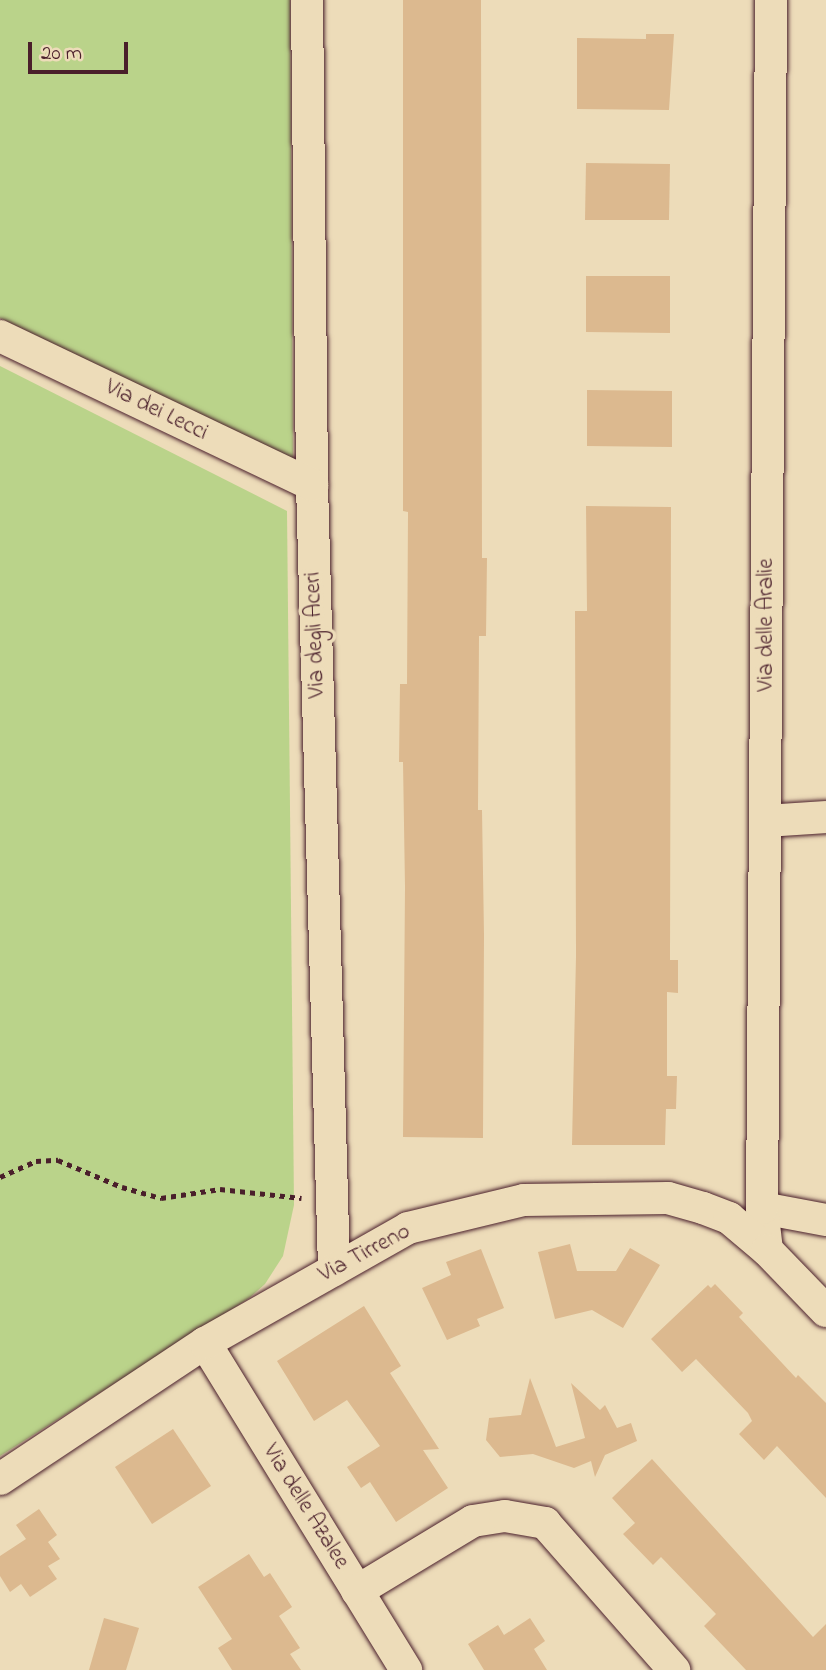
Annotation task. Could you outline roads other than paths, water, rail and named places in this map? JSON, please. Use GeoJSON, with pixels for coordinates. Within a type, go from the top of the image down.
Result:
{"type":"FeatureCollection","features":[{"type":"Feature","properties":{"kind":"street","name":"Via degli Aceri"},"geometry":{"type":"LineString","coordinates":[[307,0],[312,485],[334,1270]]}},
{"type":"Feature","properties":{"kind":"street","name":"Via delle Aralie"},"geometry":{"type":"LineString","coordinates":[[767,1250],[762,1208],[771,0]]}},
{"type":"Feature","properties":{"kind":"street","name":"Via dei Lecci"},"geometry":{"type":"LineString","coordinates":[[0,336],[312,485]]}},
{"type":"Feature","properties":{"kind":"street"},"geometry":{"type":"LineString","coordinates":[[766,821],[826,817]]}},
{"type":"Feature","properties":{"kind":"street","name":"Via Tirreno"},"geometry":{"type":"LineString","coordinates":[[0,1479],[205,1343],[408,1228],[524,1200],[668,1198],[729,1218],[767,1250],[826,1311]]}},
{"type":"Feature","properties":{"kind":"street"},"geometry":{"type":"LineString","coordinates":[[762,1208],[826,1220]]}},
{"type":"Feature","properties":{"kind":"street","name":"Via delle Azalee"},"geometry":{"type":"LineString","coordinates":[[205,1343],[406,1670]]}},
{"type":"Feature","properties":{"kind":"street"},"geometry":{"type":"LineString","coordinates":[[357,1591],[473,1521],[505,1516],[545,1523],[674,1670]]}}]}
